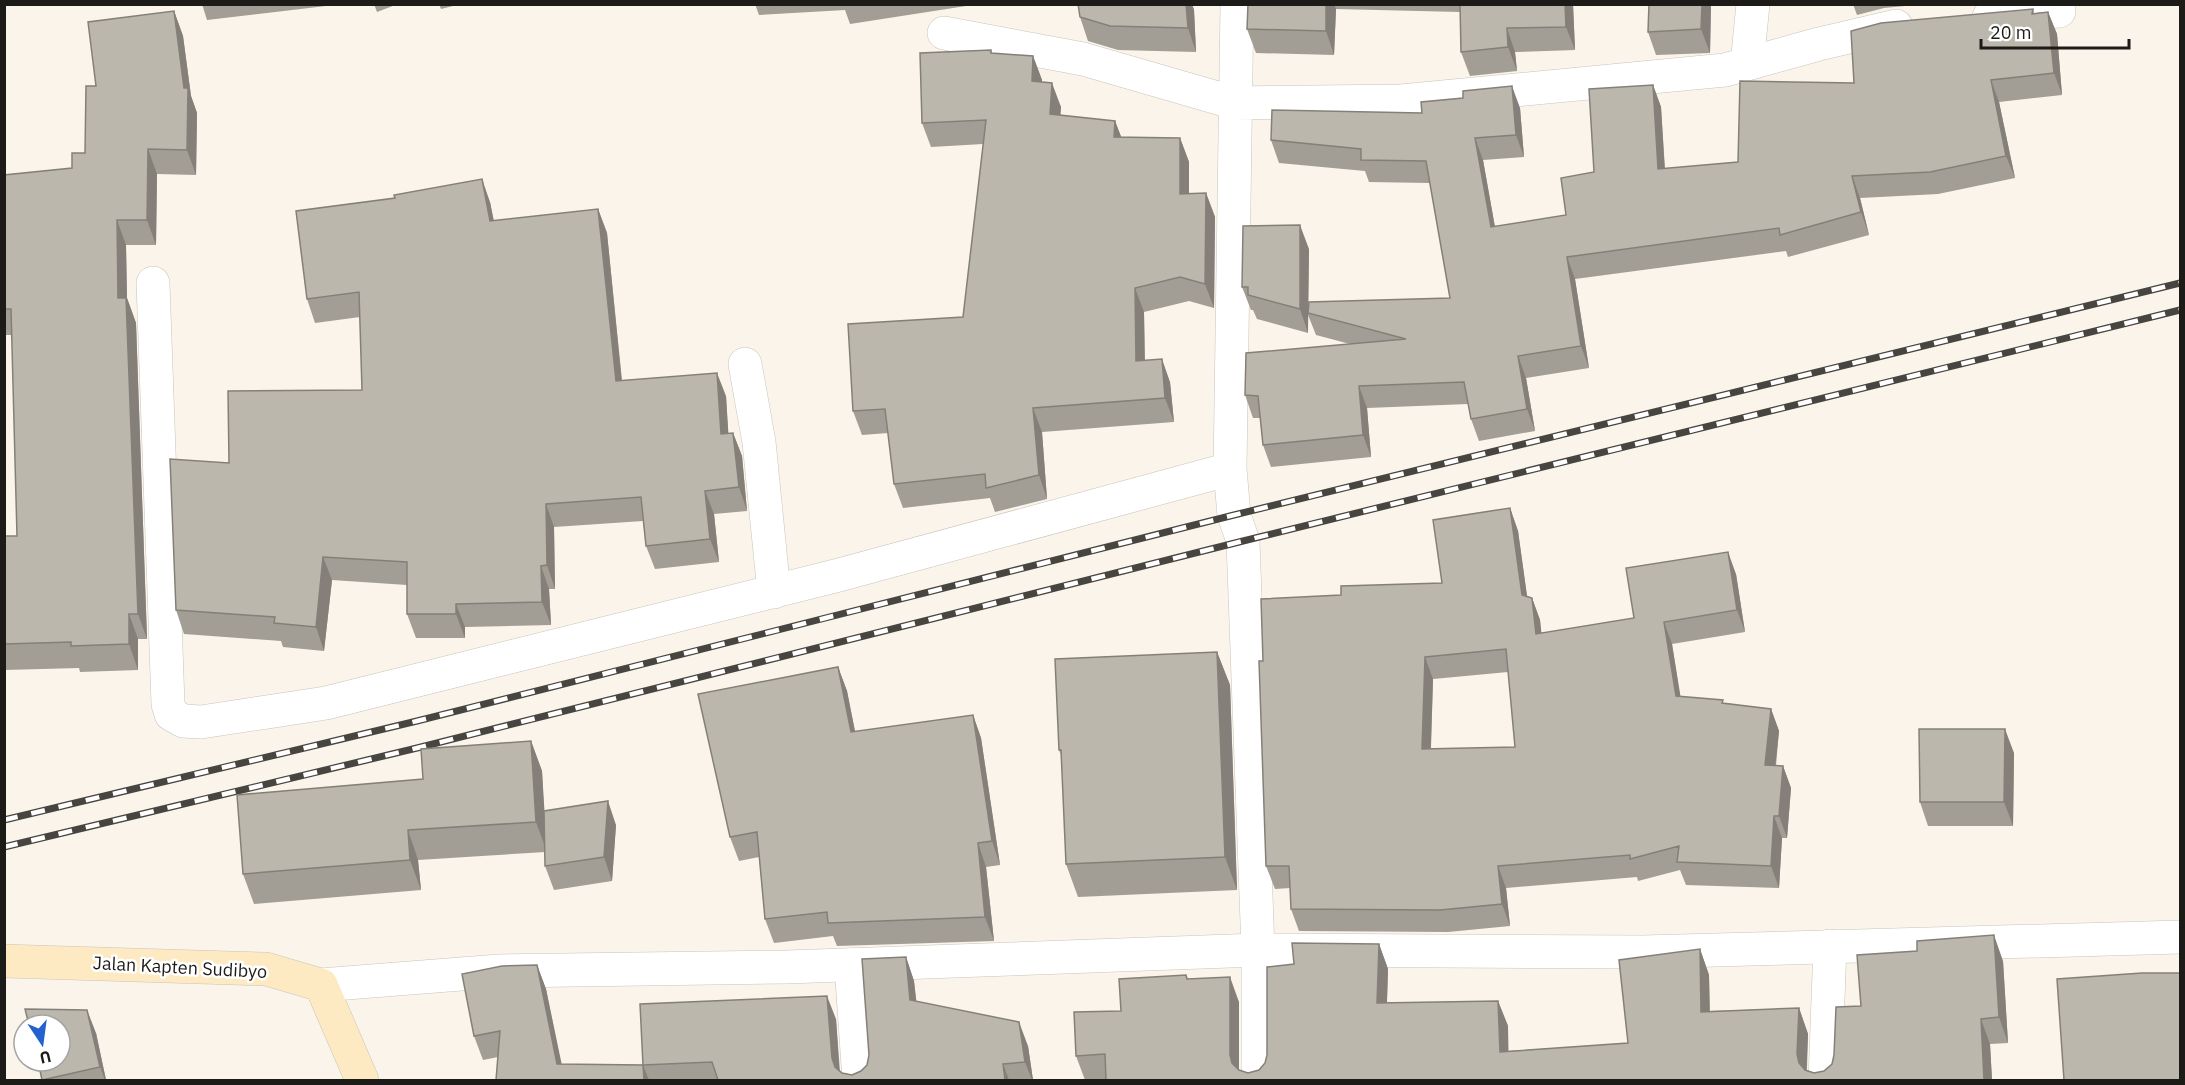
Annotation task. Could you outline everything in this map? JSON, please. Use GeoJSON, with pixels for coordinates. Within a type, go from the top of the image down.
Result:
{"type":"FeatureCollection","features":[{"type":"Feature","properties":{"kind":"main road","name":"Jalan Kapten Sudibyo"},"geometry":{"type":"LineString","coordinates":[[4,961],[266,969],[321,985]]}},
{"type":"Feature","properties":{"kind":"main road"},"geometry":{"type":"LineString","coordinates":[[321,985],[362,1080]]}},
{"type":"Feature","properties":{"kind":"street"},"geometry":{"type":"LineString","coordinates":[[1237,4],[1230,469],[1234,515],[1243,541],[1258,950],[1258,1080]]}},
{"type":"Feature","properties":{"kind":"street"},"geometry":{"type":"LineString","coordinates":[[1747,64],[1753,4]]}},
{"type":"Feature","properties":{"kind":"street"},"geometry":{"type":"LineString","coordinates":[[1955,20],[2059,11]]}},
{"type":"Feature","properties":{"kind":"street"},"geometry":{"type":"LineString","coordinates":[[944,33],[1083,59],[1235,104],[1401,101],[1725,70],[1886,27],[1920,24]]}},
{"type":"Feature","properties":{"kind":"street"},"geometry":{"type":"LineString","coordinates":[[153,283],[168,704],[171,714],[183,721],[201,722],[326,703],[774,592],[1230,469]]}},
{"type":"Feature","properties":{"kind":"street"},"geometry":{"type":"LineString","coordinates":[[745,364],[759,442],[774,592]]}},
{"type":"Feature","properties":{"kind":"street"},"geometry":{"type":"LineString","coordinates":[[321,985],[499,971],[851,965],[1258,950],[1643,952],[2181,938]]}},
{"type":"Feature","properties":{"kind":"street"},"geometry":{"type":"LineString","coordinates":[[1825,1080],[1830,946]]}},
{"type":"Feature","properties":{"kind":"street"},"geometry":{"type":"LineString","coordinates":[[851,965],[860,1080]]}},
{"type":"Feature","properties":{"kind":"building"},"geometry":{"type":"Polygon","coordinates":[[[1078,4],[1186,4],[1188,28],[1110,26],[1080,17],[1078,4]]]}},
{"type":"Feature","properties":{"kind":"building"},"geometry":{"type":"Polygon","coordinates":[[[1248,4],[1326,4],[1326,31],[1247,29],[1248,4]]]}},
{"type":"Feature","properties":{"kind":"building"},"geometry":{"type":"Polygon","coordinates":[[[1460,4],[1565,4],[1566,27],[1507,28],[1508,47],[1461,52],[1460,4]]]}},
{"type":"Feature","properties":{"kind":"building"},"geometry":{"type":"Polygon","coordinates":[[[1649,4],[1702,4],[1701,29],[1648,32],[1649,4]]]}},
{"type":"Feature","properties":{"kind":"building"},"geometry":{"type":"Polygon","coordinates":[[[2033,9],[2032,14],[2048,12],[2054,73],[1991,80],[2006,156],[1930,172],[1852,176],[1861,212],[1780,235],[1779,228],[1567,257],[1581,346],[1518,356],[1527,409],[1471,419],[1464,382],[1359,386],[1363,435],[1263,445],[1258,396],[1245,395],[1246,353],[1406,339],[1308,313],[1309,302],[1450,298],[1426,161],[1361,160],[1361,149],[1271,140],[1272,110],[1422,113],[1421,102],[1463,98],[1463,91],[1512,86],[1516,135],[1475,138],[1491,227],[1566,215],[1561,178],[1594,172],[1589,89],[1653,85],[1658,169],[1738,162],[1740,81],[1854,83],[1851,31],[1881,23],[2033,9]]]}},
{"type":"Feature","properties":{"kind":"building"},"geometry":{"type":"Polygon","coordinates":[[[174,11],[184,88],[188,88],[187,150],[148,149],[147,220],[117,220],[118,298],[126,298],[138,614],[129,614],[129,644],[71,646],[71,642],[4,644],[4,536],[17,536],[11,309],[4,309],[4,175],[72,168],[72,153],[85,153],[86,86],[96,86],[88,22],[174,11]]]}},
{"type":"Feature","properties":{"kind":"building"},"geometry":{"type":"Polygon","coordinates":[[[991,50],[991,53],[1033,56],[1032,81],[1052,83],[1050,114],[1115,121],[1114,137],[1180,138],[1180,194],[1206,193],[1205,284],[1180,277],[1135,288],[1136,361],[1162,359],[1165,398],[1033,408],[1039,475],[986,488],[985,474],[894,484],[885,409],[853,411],[848,324],[963,317],[986,120],[922,123],[920,53],[991,50]]]}},
{"type":"Feature","properties":{"kind":"building"},"geometry":{"type":"Polygon","coordinates":[[[482,179],[490,221],[598,209],[616,381],[717,373],[721,434],[733,433],[739,487],[705,491],[710,539],[646,546],[641,497],[546,504],[547,565],[541,566],[542,602],[456,604],[456,614],[407,614],[407,562],[323,557],[316,627],[274,623],[275,617],[176,610],[170,459],[229,463],[228,391],[362,390],[359,292],[307,299],[296,211],[395,198],[394,195],[482,179]]]}},
{"type":"Feature","properties":{"kind":"building"},"geometry":{"type":"Polygon","coordinates":[[[1300,225],[1300,309],[1248,295],[1248,287],[1242,287],[1243,226],[1300,225]]]}},
{"type":"Feature","properties":{"kind":"building"},"geometry":{"type":"Polygon","coordinates":[[[1510,508],[1522,595],[1532,598],[1536,634],[1634,618],[1626,568],[1728,552],[1737,610],[1664,622],[1676,696],[1723,700],[1722,703],[1771,709],[1765,765],[1783,766],[1779,816],[1774,816],[1771,866],[1677,862],[1679,846],[1630,859],[1630,855],[1498,866],[1502,904],[1440,910],[1291,909],[1289,866],[1266,866],[1259,661],[1263,661],[1261,599],[1341,595],[1341,586],[1442,583],[1433,520],[1510,508]],[[1506,649],[1425,657],[1422,749],[1515,747],[1506,649]]]}},
{"type":"Feature","properties":{"kind":"building"},"geometry":{"type":"Polygon","coordinates":[[[1217,652],[1225,857],[1066,864],[1055,659],[1217,652]]]}},
{"type":"Feature","properties":{"kind":"building"},"geometry":{"type":"Polygon","coordinates":[[[838,667],[851,732],[973,715],[992,841],[978,843],[985,917],[828,923],[827,912],[765,919],[757,832],[730,837],[698,694],[838,667]]]}},
{"type":"Feature","properties":{"kind":"building"},"geometry":{"type":"Polygon","coordinates":[[[1919,729],[2005,729],[2004,802],[1920,802],[1919,729]]]}},
{"type":"Feature","properties":{"kind":"building"},"geometry":{"type":"Polygon","coordinates":[[[531,741],[536,822],[408,830],[410,860],[243,874],[237,795],[423,779],[421,749],[531,741]]]}},
{"type":"Feature","properties":{"kind":"building"},"geometry":{"type":"Polygon","coordinates":[[[608,801],[604,857],[545,866],[544,811],[608,801]]]}},
{"type":"Feature","properties":{"kind":"building"},"geometry":{"type":"Polygon","coordinates":[[[1994,935],[1999,1017],[1981,1019],[1984,1080],[1106,1080],[1105,1054],[1076,1056],[1074,1012],[1121,1011],[1119,979],[1186,975],[1187,979],[1230,977],[1230,1055],[1232,1063],[1239,1070],[1248,1073],[1259,1070],[1265,1063],[1267,1055],[1267,967],[1294,964],[1292,943],[1379,944],[1377,1003],[1498,1001],[1500,1052],[1628,1043],[1619,960],[1700,949],[1701,1012],[1799,1008],[1797,1054],[1799,1063],[1805,1070],[1814,1073],[1824,1071],[1832,1064],[1836,1007],[1861,1006],[1857,955],[1917,951],[1917,941],[1994,935]]]}},
{"type":"Feature","properties":{"kind":"building"},"geometry":{"type":"Polygon","coordinates":[[[906,957],[910,1000],[1019,1022],[1025,1062],[1003,1064],[1005,1080],[718,1080],[712,1062],[643,1065],[640,1004],[827,996],[832,1058],[835,1067],[842,1073],[852,1075],[867,1065],[869,1055],[862,959],[906,957]]]}},
{"type":"Feature","properties":{"kind":"building"},"geometry":{"type":"Polygon","coordinates":[[[537,965],[557,1064],[643,1065],[644,1080],[496,1080],[500,1031],[474,1036],[462,974],[502,966],[537,965]]]}},
{"type":"Feature","properties":{"kind":"building"},"geometry":{"type":"Polygon","coordinates":[[[2142,973],[2181,973],[2181,1080],[2064,1080],[2057,979],[2142,973]]]}},
{"type":"Feature","properties":{"kind":"building"},"geometry":{"type":"Polygon","coordinates":[[[25,1009],[87,1010],[100,1067],[42,1080],[41,1073],[72,1073],[72,1013],[26,1013],[25,1009]]]}},
{"type":"Feature","properties":{"kind":"railway"},"geometry":{"type":"LineString","coordinates":[[4,820],[417,721],[1234,515],[2180,283]]}},
{"type":"Feature","properties":{"kind":"railway"},"geometry":{"type":"LineString","coordinates":[[4,847],[417,748],[2180,310]]}}]}
